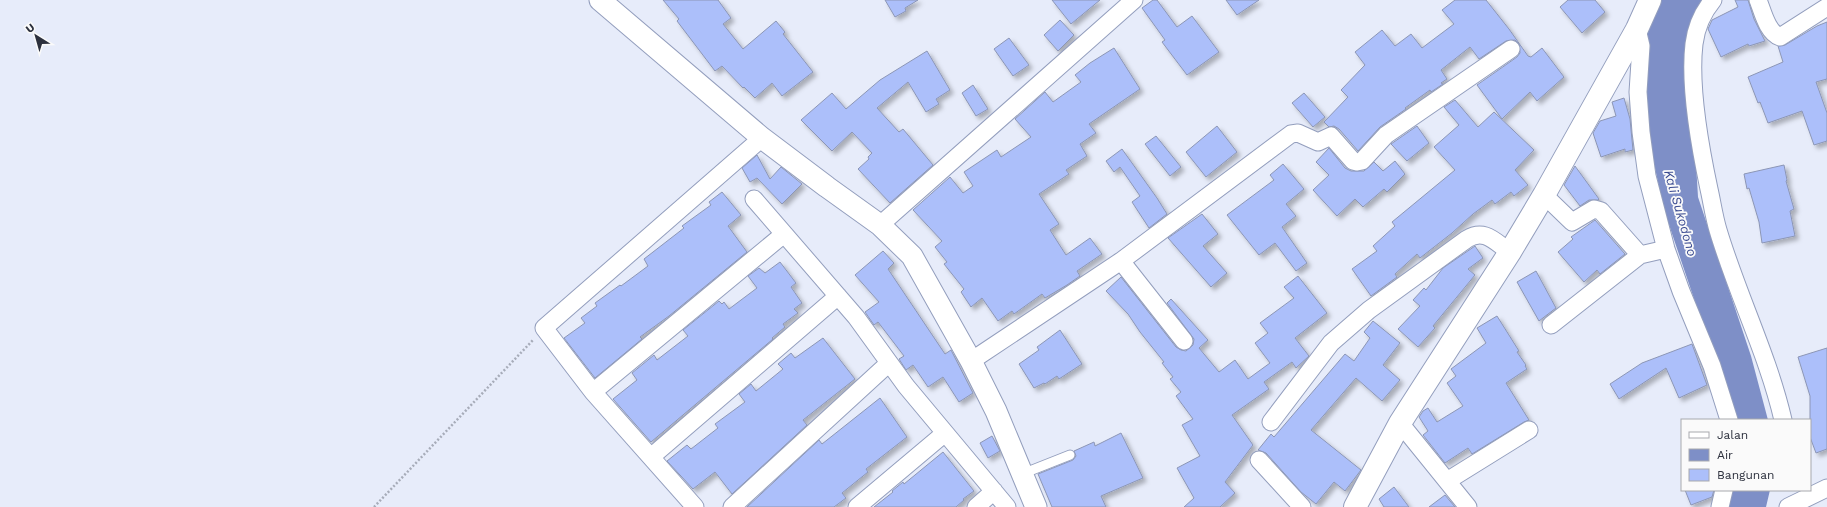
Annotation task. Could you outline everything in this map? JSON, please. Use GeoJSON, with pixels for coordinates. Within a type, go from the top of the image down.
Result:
{"type":"FeatureCollection","features":[{"type":"Feature","properties":{"kind":"main road"},"geometry":{"type":"LineString","coordinates":[[1355,507],[1400,423],[1510,252],[1544,195],[1637,29],[1650,0]]}},
{"type":"Feature","properties":{"kind":"street"},"geometry":{"type":"LineString","coordinates":[[1713,0],[1705,11],[1697,28],[1694,44],[1695,102],[1702,153],[1718,230],[1773,386],[1783,419]]}},
{"type":"Feature","properties":{"kind":"street"},"geometry":{"type":"LineString","coordinates":[[1758,0],[1768,25],[1774,33],[1780,37],[1827,7]]}},
{"type":"Feature","properties":{"kind":"street"},"geometry":{"type":"LineString","coordinates":[[880,224],[1129,1]]}},
{"type":"Feature","properties":{"kind":"street"},"geometry":{"type":"LineString","coordinates":[[606,2],[762,138],[827,187],[880,224],[912,256],[971,361],[996,411],[1036,507]]}},
{"type":"Feature","properties":{"kind":"street"},"geometry":{"type":"LineString","coordinates":[[1637,29],[1641,46],[1638,92],[1641,132],[1648,176],[1666,248],[1681,290],[1712,366],[1729,419]]}},
{"type":"Feature","properties":{"kind":"street"},"geometry":{"type":"LineString","coordinates":[[971,361],[1121,261],[1291,134],[1298,133],[1318,142],[1331,136],[1353,161],[1362,161],[1386,135],[1511,49]]}},
{"type":"Feature","properties":{"kind":"street"},"geometry":{"type":"LineString","coordinates":[[695,507],[593,392],[544,328],[762,138]]}},
{"type":"Feature","properties":{"kind":"street"},"geometry":{"type":"LineString","coordinates":[[1544,195],[1572,222],[1594,209],[1601,211],[1640,255]]}},
{"type":"Feature","properties":{"kind":"street"},"geometry":{"type":"LineString","coordinates":[[754,199],[856,316],[906,386],[1007,507]]}},
{"type":"Feature","properties":{"kind":"street"},"geometry":{"type":"LineString","coordinates":[[593,392],[784,234]]}},
{"type":"Feature","properties":{"kind":"street"},"geometry":{"type":"LineString","coordinates":[[1271,422],[1331,343],[1369,310],[1474,234],[1484,234],[1510,252]]}},
{"type":"Feature","properties":{"kind":"street"},"geometry":{"type":"LineString","coordinates":[[1551,325],[1640,255],[1666,248]]}},
{"type":"Feature","properties":{"kind":"street"},"geometry":{"type":"LineString","coordinates":[[1121,261],[1184,340]]}},
{"type":"Feature","properties":{"kind":"street"},"geometry":{"type":"LineString","coordinates":[[651,457],[838,296]]}},
{"type":"Feature","properties":{"kind":"street"},"geometry":{"type":"LineString","coordinates":[[732,507],[889,363]]}},
{"type":"Feature","properties":{"kind":"street"},"geometry":{"type":"LineString","coordinates":[[1400,423],[1468,507]]}},
{"type":"Feature","properties":{"kind":"street"},"geometry":{"type":"LineString","coordinates":[[1447,480],[1529,430]]}},
{"type":"Feature","properties":{"kind":"street"},"geometry":{"type":"LineString","coordinates":[[857,507],[945,433]]}},
{"type":"Feature","properties":{"kind":"street"},"geometry":{"type":"LineString","coordinates":[[1259,460],[1302,507]]}},
{"type":"Feature","properties":{"kind":"street"},"geometry":{"type":"LineString","coordinates":[[1789,491],[1788,507],[1827,488]]}},
{"type":"Feature","properties":{"kind":"street"},"geometry":{"type":"LineString","coordinates":[[976,507],[994,491]]}},
{"type":"Feature","properties":{"kind":"street"},"geometry":{"type":"LineString","coordinates":[[1720,507],[1724,491]]}},
{"type":"Feature","properties":{"kind":"lane"},"geometry":{"type":"LineString","coordinates":[[1022,474],[1070,455]]}},
{"type":"Feature","properties":{"kind":"path"},"geometry":{"type":"LineString","coordinates":[[374,507],[544,328]]}},
{"type":"Feature","properties":{"kind":"water","name":"Kali Sukodono"},"geometry":{"type":"Polygon","coordinates":[[[1655,0],[1706,0],[1688,33],[1698,197],[1751,356],[1768,419],[1735,419],[1664,210],[1653,159],[1643,96],[1643,39],[1655,0]]]}},
{"type":"Feature","properties":{"kind":"water"},"geometry":{"type":"Polygon","coordinates":[[[1730,491],[1770,491],[1766,507],[1727,507],[1730,491]]]}},
{"type":"Feature","properties":{"kind":"building"},"geometry":{"type":"Polygon","coordinates":[[[663,0],[718,0],[731,18],[723,24],[743,49],[776,21],[785,32],[783,34],[813,72],[782,96],[772,83],[755,98],[722,66],[715,71],[677,21],[679,19],[663,0]]]}},
{"type":"Feature","properties":{"kind":"building"},"geometry":{"type":"Polygon","coordinates":[[[885,0],[918,0],[905,8],[906,11],[895,17],[885,0]]]}},
{"type":"Feature","properties":{"kind":"building"},"geometry":{"type":"Polygon","coordinates":[[[1052,0],[1100,0],[1071,24],[1052,0]]]}},
{"type":"Feature","properties":{"kind":"building"},"geometry":{"type":"Polygon","coordinates":[[[1153,0],[1157,0],[1177,27],[1192,16],[1219,52],[1187,75],[1162,42],[1165,40],[1142,8],[1153,0]]]}},
{"type":"Feature","properties":{"kind":"building"},"geometry":{"type":"Polygon","coordinates":[[[1226,0],[1259,0],[1237,15],[1226,0]]]}},
{"type":"Feature","properties":{"kind":"building"},"geometry":{"type":"Polygon","coordinates":[[[1455,0],[1486,0],[1509,29],[1528,56],[1531,57],[1542,48],[1564,77],[1537,101],[1530,92],[1502,119],[1477,85],[1517,57],[1520,53],[1519,44],[1515,40],[1506,41],[1479,59],[1470,47],[1441,70],[1447,79],[1441,83],[1443,84],[1431,92],[1430,90],[1380,127],[1358,151],[1339,129],[1334,126],[1329,127],[1324,122],[1348,97],[1341,90],[1365,65],[1355,52],[1382,30],[1395,46],[1411,34],[1422,48],[1454,24],[1442,10],[1455,0]]]}},
{"type":"Feature","properties":{"kind":"building"},"geometry":{"type":"Polygon","coordinates":[[[1568,0],[1595,0],[1605,12],[1582,33],[1560,7],[1568,0]]]}},
{"type":"Feature","properties":{"kind":"building"},"geometry":{"type":"Polygon","coordinates":[[[1735,0],[1748,0],[1754,19],[1765,41],[1749,46],[1748,44],[1721,57],[1708,29],[1712,20],[1738,7],[1735,0]]]}},
{"type":"Feature","properties":{"kind":"building"},"geometry":{"type":"Polygon","coordinates":[[[1060,20],[1074,35],[1058,51],[1044,35],[1060,20]]]}},
{"type":"Feature","properties":{"kind":"building"},"geometry":{"type":"Polygon","coordinates":[[[1827,22],[1827,79],[1816,82],[1827,113],[1827,141],[1814,145],[1802,111],[1768,123],[1748,77],[1783,62],[1778,46],[1785,45],[1817,26],[1827,22]]]}},
{"type":"Feature","properties":{"kind":"building"},"geometry":{"type":"Polygon","coordinates":[[[1009,38],[1029,65],[1013,76],[994,49],[1009,38]]]}},
{"type":"Feature","properties":{"kind":"building"},"geometry":{"type":"Polygon","coordinates":[[[1114,48],[1140,89],[1089,124],[1096,133],[1080,144],[1087,156],[1066,170],[1069,174],[1039,194],[1059,224],[1050,230],[1066,255],[1090,238],[1102,254],[1077,271],[1080,276],[1067,285],[1045,298],[1042,294],[1014,314],[1012,311],[998,321],[982,298],[971,307],[961,292],[964,289],[944,264],[947,262],[935,247],[942,241],[913,210],[950,177],[963,193],[973,186],[964,172],[997,150],[1001,157],[1031,137],[1015,119],[1045,92],[1053,102],[1081,82],[1075,75],[1090,63],[1114,48]]]}},
{"type":"Feature","properties":{"kind":"building"},"geometry":{"type":"Polygon","coordinates":[[[927,51],[950,90],[936,99],[939,104],[926,112],[908,82],[877,108],[899,132],[903,129],[933,165],[890,203],[858,169],[869,159],[868,157],[872,153],[852,132],[832,151],[801,120],[832,93],[846,109],[880,80],[927,51]]]}},
{"type":"Feature","properties":{"kind":"building"},"geometry":{"type":"Polygon","coordinates":[[[973,85],[988,109],[976,116],[962,93],[973,85]]]}},
{"type":"Feature","properties":{"kind":"building"},"geometry":{"type":"Polygon","coordinates":[[[1304,93],[1325,117],[1313,127],[1292,103],[1304,93]]]}},
{"type":"Feature","properties":{"kind":"building"},"geometry":{"type":"Polygon","coordinates":[[[1624,98],[1630,119],[1633,150],[1625,152],[1625,149],[1601,157],[1593,133],[1600,121],[1616,116],[1612,102],[1624,98]]]}},
{"type":"Feature","properties":{"kind":"building"},"geometry":{"type":"Polygon","coordinates":[[[1455,100],[1478,127],[1494,112],[1534,150],[1515,170],[1528,185],[1514,196],[1511,192],[1495,204],[1492,200],[1420,258],[1417,254],[1395,274],[1397,277],[1371,296],[1352,269],[1377,251],[1373,246],[1395,226],[1392,222],[1455,170],[1434,147],[1459,125],[1444,107],[1455,100]]]}},
{"type":"Feature","properties":{"kind":"building"},"geometry":{"type":"Polygon","coordinates":[[[1217,126],[1237,152],[1206,177],[1186,152],[1217,126]]]}},
{"type":"Feature","properties":{"kind":"building"},"geometry":{"type":"Polygon","coordinates":[[[1417,126],[1429,143],[1407,161],[1391,144],[1417,126]]]}},
{"type":"Feature","properties":{"kind":"building"},"geometry":{"type":"Polygon","coordinates":[[[1156,136],[1181,167],[1170,176],[1145,144],[1156,136]]]}},
{"type":"Feature","properties":{"kind":"building"},"geometry":{"type":"Polygon","coordinates":[[[1329,148],[1345,168],[1351,171],[1364,171],[1374,162],[1383,171],[1395,161],[1405,174],[1387,192],[1384,189],[1363,207],[1355,199],[1337,216],[1313,190],[1329,175],[1316,162],[1329,148]]]}},
{"type":"Feature","properties":{"kind":"building"},"geometry":{"type":"Polygon","coordinates":[[[1122,149],[1167,214],[1149,228],[1132,202],[1140,196],[1120,167],[1114,172],[1106,161],[1122,149]]]}},
{"type":"Feature","properties":{"kind":"building"},"geometry":{"type":"Polygon","coordinates":[[[757,155],[770,179],[781,167],[802,184],[782,204],[757,178],[750,182],[742,168],[757,155]]]}},
{"type":"Feature","properties":{"kind":"building"},"geometry":{"type":"Polygon","coordinates":[[[1283,164],[1304,189],[1286,204],[1296,216],[1282,227],[1307,263],[1296,271],[1275,243],[1259,255],[1227,215],[1274,180],[1270,175],[1283,164]]]}},
{"type":"Feature","properties":{"kind":"building"},"geometry":{"type":"Polygon","coordinates":[[[1784,165],[1786,181],[1794,209],[1790,211],[1795,236],[1762,243],[1759,222],[1749,188],[1747,189],[1744,174],[1784,165]]]}},
{"type":"Feature","properties":{"kind":"building"},"geometry":{"type":"Polygon","coordinates":[[[1575,166],[1599,199],[1598,200],[1589,200],[1580,206],[1564,185],[1575,166]]]}},
{"type":"Feature","properties":{"kind":"building"},"geometry":{"type":"Polygon","coordinates":[[[722,192],[741,215],[728,226],[747,252],[669,316],[640,337],[642,339],[595,378],[564,338],[585,323],[581,318],[597,306],[595,303],[648,266],[644,259],[684,228],[682,226],[711,205],[709,202],[722,192]]]}},
{"type":"Feature","properties":{"kind":"building"},"geometry":{"type":"Polygon","coordinates":[[[1202,214],[1218,234],[1203,246],[1227,273],[1211,287],[1168,238],[1202,214]]]}},
{"type":"Feature","properties":{"kind":"building"},"geometry":{"type":"Polygon","coordinates":[[[1595,220],[1625,254],[1600,274],[1597,270],[1584,282],[1558,252],[1573,239],[1571,237],[1595,220]]]}},
{"type":"Feature","properties":{"kind":"building"},"geometry":{"type":"Polygon","coordinates":[[[1475,246],[1483,258],[1468,269],[1475,275],[1433,326],[1435,328],[1418,347],[1398,329],[1420,306],[1413,300],[1424,288],[1426,290],[1443,268],[1475,246]]]}},
{"type":"Feature","properties":{"kind":"building"},"geometry":{"type":"Polygon","coordinates":[[[883,251],[894,263],[888,269],[945,354],[951,350],[973,393],[959,402],[943,377],[928,387],[913,365],[906,370],[899,359],[904,356],[878,322],[874,325],[865,312],[879,302],[855,275],[883,251]]]}},
{"type":"Feature","properties":{"kind":"building"},"geometry":{"type":"Polygon","coordinates":[[[780,262],[796,283],[791,287],[802,303],[794,309],[798,313],[783,324],[785,327],[772,338],[773,339],[651,442],[613,399],[637,380],[632,373],[654,355],[657,360],[688,336],[683,330],[719,301],[722,304],[724,302],[729,309],[757,288],[748,276],[759,268],[765,273],[780,262]]]}},
{"type":"Feature","properties":{"kind":"building"},"geometry":{"type":"Polygon","coordinates":[[[1536,271],[1556,308],[1539,321],[1517,282],[1536,271]]]}},
{"type":"Feature","properties":{"kind":"building"},"geometry":{"type":"Polygon","coordinates":[[[1298,276],[1327,313],[1295,338],[1309,356],[1296,368],[1292,362],[1264,382],[1269,389],[1232,415],[1253,445],[1225,482],[1235,493],[1220,507],[1184,507],[1194,498],[1177,468],[1200,456],[1182,425],[1193,419],[1176,396],[1181,392],[1170,379],[1173,377],[1162,363],[1164,362],[1128,314],[1106,291],[1121,277],[1176,347],[1186,351],[1193,345],[1194,339],[1167,303],[1171,299],[1208,340],[1199,348],[1219,372],[1235,360],[1248,379],[1270,363],[1255,343],[1268,333],[1260,323],[1294,298],[1284,287],[1298,276]]]}},
{"type":"Feature","properties":{"kind":"building"},"geometry":{"type":"Polygon","coordinates":[[[1497,316],[1526,365],[1525,366],[1527,369],[1506,383],[1529,420],[1472,454],[1468,448],[1445,463],[1423,435],[1428,431],[1419,417],[1423,411],[1428,408],[1437,422],[1463,406],[1447,383],[1456,376],[1451,369],[1486,343],[1477,328],[1497,316]]]}},
{"type":"Feature","properties":{"kind":"building"},"geometry":{"type":"Polygon","coordinates":[[[1373,321],[1400,343],[1383,365],[1400,380],[1382,401],[1356,378],[1311,430],[1361,470],[1345,491],[1334,482],[1316,504],[1301,492],[1266,453],[1258,450],[1271,434],[1274,437],[1345,354],[1354,361],[1370,338],[1364,332],[1373,321]]]}},
{"type":"Feature","properties":{"kind":"building"},"geometry":{"type":"Polygon","coordinates":[[[1060,330],[1082,364],[1059,379],[1057,376],[1045,384],[1044,383],[1034,388],[1019,364],[1039,350],[1037,347],[1060,330]]]}},
{"type":"Feature","properties":{"kind":"building"},"geometry":{"type":"Polygon","coordinates":[[[823,338],[855,379],[803,420],[807,425],[732,494],[715,472],[693,489],[667,461],[687,445],[691,449],[718,428],[715,424],[745,402],[739,394],[751,384],[756,391],[783,369],[778,364],[791,353],[795,358],[823,338]]]}},
{"type":"Feature","properties":{"kind":"building"},"geometry":{"type":"Polygon","coordinates":[[[1692,344],[1707,385],[1679,398],[1666,368],[1619,399],[1610,384],[1642,363],[1692,344]]]}},
{"type":"Feature","properties":{"kind":"building"},"geometry":{"type":"Polygon","coordinates":[[[1827,348],[1827,449],[1816,453],[1811,440],[1810,396],[1798,357],[1827,348]]]}},
{"type":"Feature","properties":{"kind":"building"},"geometry":{"type":"Polygon","coordinates":[[[880,398],[907,437],[866,469],[868,472],[842,493],[846,498],[834,507],[747,507],[819,440],[822,444],[880,398]]]}},
{"type":"Feature","properties":{"kind":"building"},"geometry":{"type":"Polygon","coordinates":[[[1121,433],[1143,478],[1101,496],[1106,507],[1052,507],[1038,474],[1073,460],[1076,456],[1074,451],[1094,442],[1095,446],[1121,433]]]}},
{"type":"Feature","properties":{"kind":"building"},"geometry":{"type":"Polygon","coordinates":[[[992,436],[1000,451],[988,458],[980,443],[992,436]]]}},
{"type":"Feature","properties":{"kind":"building"},"geometry":{"type":"Polygon","coordinates":[[[943,452],[974,491],[963,499],[964,500],[956,507],[874,507],[903,482],[904,484],[943,452]]]}},
{"type":"Feature","properties":{"kind":"building"},"geometry":{"type":"Polygon","coordinates":[[[1394,487],[1409,507],[1384,507],[1379,499],[1394,487]]]}},
{"type":"Feature","properties":{"kind":"building"},"geometry":{"type":"Polygon","coordinates":[[[1685,491],[1714,491],[1712,497],[1691,505],[1685,491]]]}},
{"type":"Feature","properties":{"kind":"building"},"geometry":{"type":"Polygon","coordinates":[[[1445,495],[1455,507],[1429,507],[1445,495]]]}}]}
